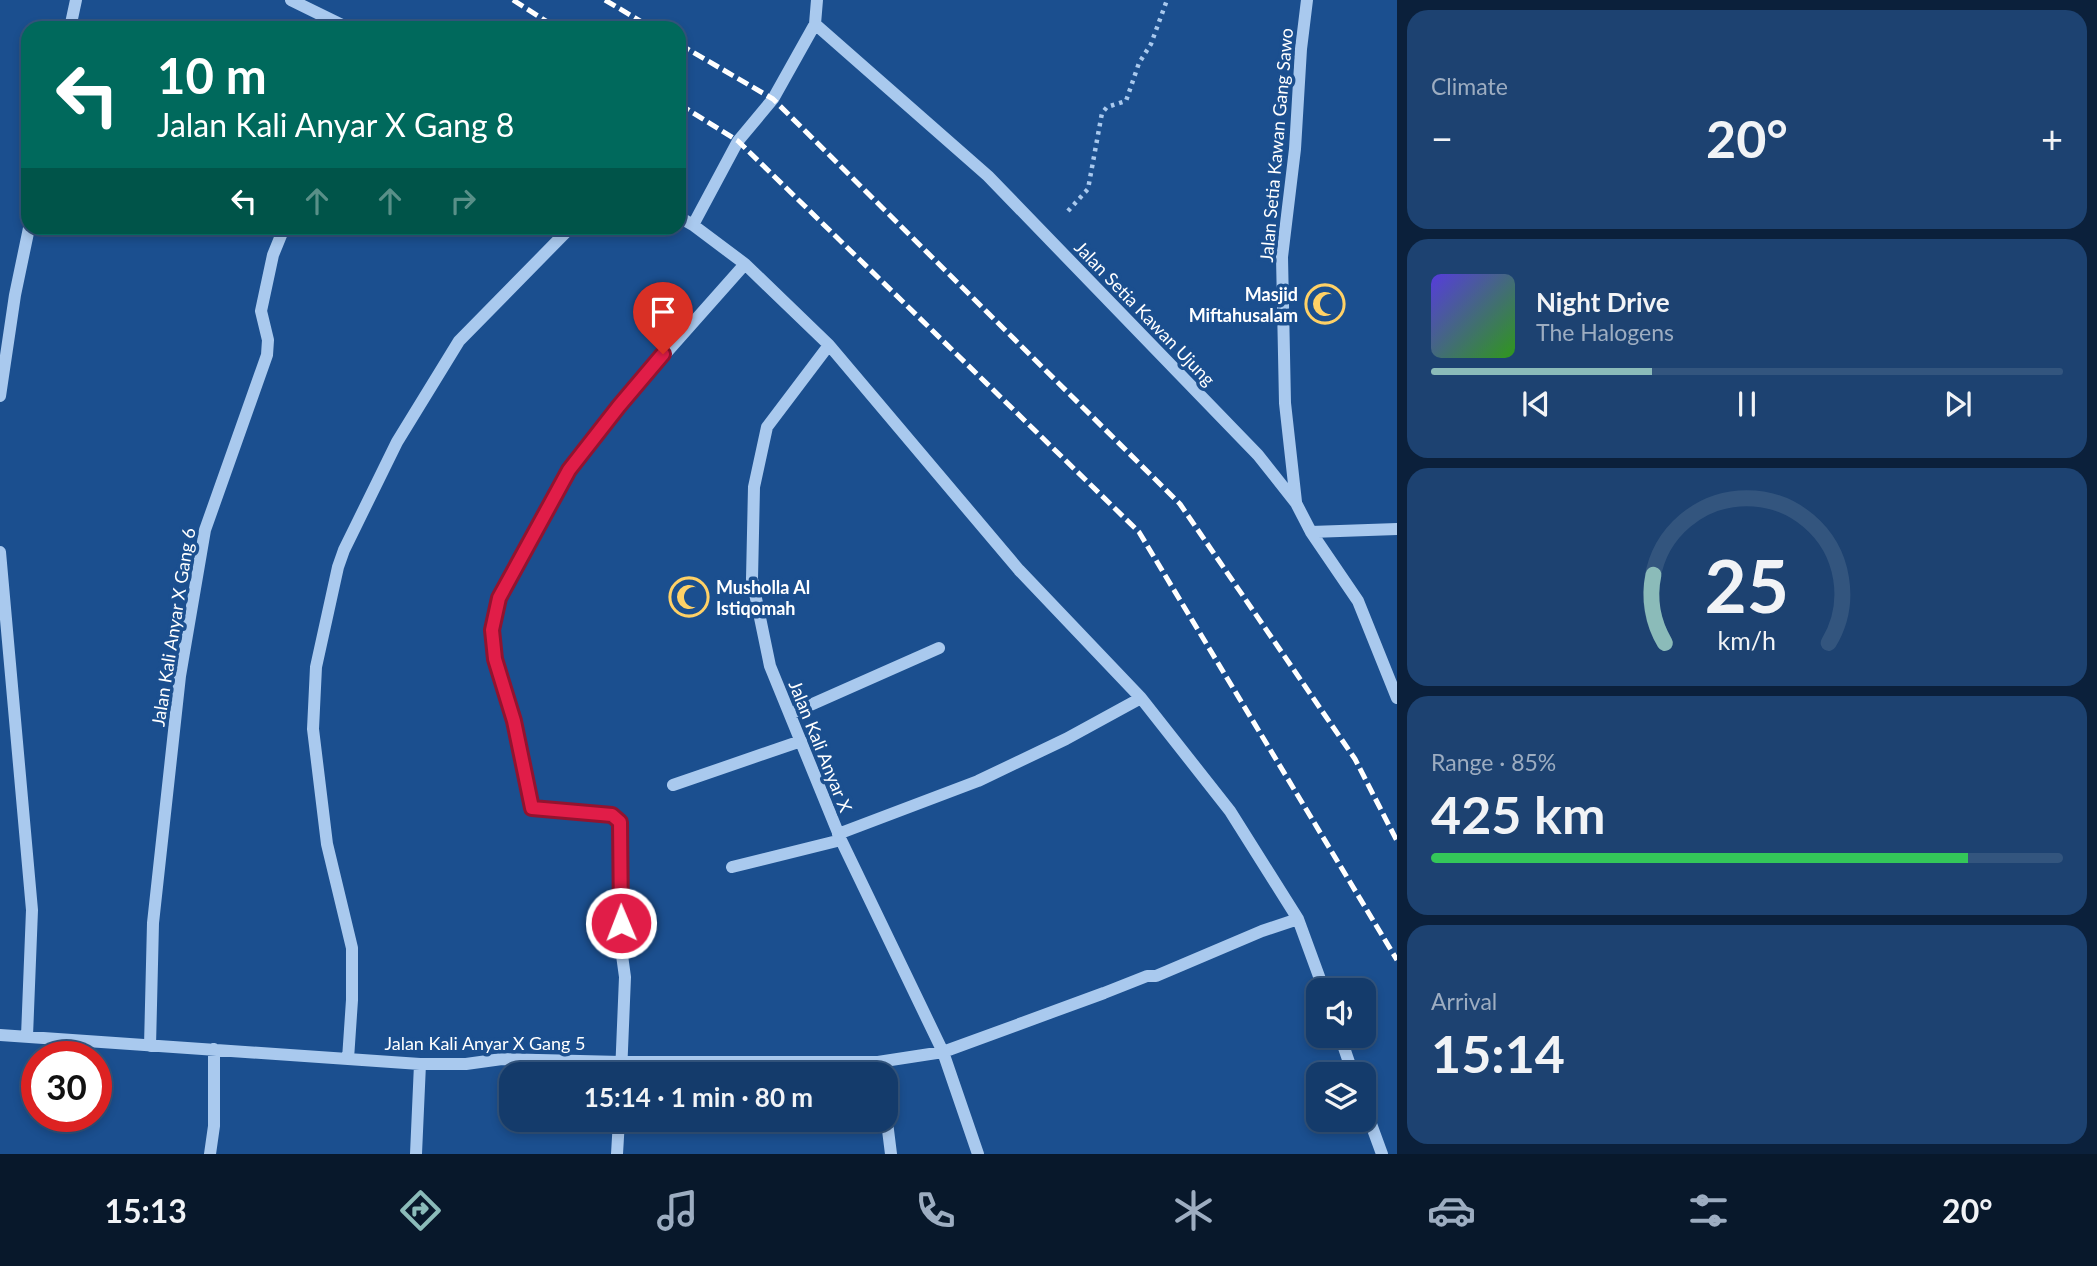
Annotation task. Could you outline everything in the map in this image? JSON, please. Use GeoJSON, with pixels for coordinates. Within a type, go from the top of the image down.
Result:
{"type":"FeatureCollection","features":[{"type":"Feature","properties":{"kind":"street"},"geometry":{"type":"LineString","coordinates":[[72,21],[76,0]]}},
{"type":"Feature","properties":{"kind":"street"},"geometry":{"type":"LineString","coordinates":[[291,0],[334,21]]}},
{"type":"Feature","properties":{"kind":"street"},"geometry":{"type":"LineString","coordinates":[[694,225],[738,141],[773,99],[815,24],[817,0]]}},
{"type":"Feature","properties":{"kind":"street","name":"Jalan Setia Kawan Gang Sawo"},"geometry":{"type":"LineString","coordinates":[[1296,503],[1285,402],[1282,257],[1295,149],[1307,0]]}},
{"type":"Feature","properties":{"kind":"street","name":"Jalan Setia Kawan Ujung"},"geometry":{"type":"LineString","coordinates":[[815,24],[988,176],[1258,455],[1296,503],[1311,532],[1359,601],[1397,698]]}},
{"type":"Feature","properties":{"kind":"street"},"geometry":{"type":"LineString","coordinates":[[686,220],[745,264],[829,345],[1019,570],[1141,698],[1230,811],[1298,919],[1320,978]]}},
{"type":"Feature","properties":{"kind":"street"},"geometry":{"type":"LineString","coordinates":[[0,396],[15,295],[28,235]]}},
{"type":"Feature","properties":{"kind":"street","name":"Jalan Kali Anyar X Gang 6"},"geometry":{"type":"LineString","coordinates":[[150,1046],[153,923],[180,676],[205,530],[267,355],[268,340],[261,311],[273,255],[281,235]]}},
{"type":"Feature","properties":{"kind":"street"},"geometry":{"type":"LineString","coordinates":[[348,1059],[352,948],[327,844],[313,729],[316,667],[338,567],[397,442],[459,341],[563,235]]}},
{"type":"Feature","properties":{"kind":"street"},"geometry":{"type":"LineString","coordinates":[[621,1062],[625,977],[621,948],[620,822],[612,815],[532,808],[514,721],[495,659],[492,630],[499,598],[569,470],[619,406],[745,264]]}},
{"type":"Feature","properties":{"kind":"street","name":"Jalan Kali Anyar X"},"geometry":{"type":"LineString","coordinates":[[829,345],[767,427],[754,487],[752,579],[770,666],[839,837],[943,1052],[978,1154]]}},
{"type":"Feature","properties":{"kind":"street"},"geometry":{"type":"LineString","coordinates":[[1311,532],[1397,529]]}},
{"type":"Feature","properties":{"kind":"street"},"geometry":{"type":"LineString","coordinates":[[0,552],[32,910],[27,1036]]}},
{"type":"Feature","properties":{"kind":"street"},"geometry":{"type":"LineString","coordinates":[[790,714],[939,648]]}},
{"type":"Feature","properties":{"kind":"street"},"geometry":{"type":"LineString","coordinates":[[732,867],[839,837],[978,781],[1066,739],[1141,698]]}},
{"type":"Feature","properties":{"kind":"street"},"geometry":{"type":"LineString","coordinates":[[673,785],[801,741]]}},
{"type":"Feature","properties":{"kind":"street","name":"Jalan Kali Anyar X Gang 5"},"geometry":{"type":"LineString","coordinates":[[898,1063],[943,1052],[1147,976],[1156,976],[1262,930],[1298,919]]}},
{"type":"Feature","properties":{"kind":"street","name":"Jalan Kali Anyar X Gang 5"},"geometry":{"type":"LineString","coordinates":[[0,1035],[420,1064],[466,1064],[502,1059],[542,1062]]}},
{"type":"Feature","properties":{"kind":"street"},"geometry":{"type":"LineString","coordinates":[[210,1154],[214,1126],[214,1049]]}},
{"type":"Feature","properties":{"kind":"street"},"geometry":{"type":"LineString","coordinates":[[416,1154],[420,1064]]}},
{"type":"Feature","properties":{"kind":"street"},"geometry":{"type":"LineString","coordinates":[[617,1154],[618,1132]]}},
{"type":"Feature","properties":{"kind":"street"},"geometry":{"type":"LineString","coordinates":[[888,1132],[891,1154]]}},
{"type":"Feature","properties":{"kind":"street"},"geometry":{"type":"LineString","coordinates":[[1374,1132],[1382,1154]]}},
{"type":"Feature","properties":{"kind":"path"},"geometry":{"type":"LineString","coordinates":[[1045,235],[1088,190],[1102,113],[1107,107],[1126,101],[1139,63],[1151,44],[1167,0]]}},
{"type":"Feature","properties":{"kind":"railway"},"geometry":{"type":"LineString","coordinates":[[513,0],[546,21]]}},
{"type":"Feature","properties":{"kind":"railway"},"geometry":{"type":"LineString","coordinates":[[605,0],[640,21]]}},
{"type":"Feature","properties":{"kind":"railway"},"geometry":{"type":"LineString","coordinates":[[686,48],[773,99],[1180,504],[1355,759],[1397,841]]}},
{"type":"Feature","properties":{"kind":"railway"},"geometry":{"type":"LineString","coordinates":[[686,108],[738,141],[1139,532],[1397,960]]}},
{"type":"Feature","properties":{"kind":"place","name":"Masjid Miftahusalam"},"geometry":{"type":"Point","coordinates":[1325,304]}},
{"type":"Feature","properties":{"kind":"place","name":"Musholla Al Istiqomah"},"geometry":{"type":"Point","coordinates":[689,597]}},
{"type":"Feature","properties":{"kind":"route"},"geometry":{"type":"LineString","coordinates":[[621,923],[620,822],[612,815],[532,808],[514,721],[495,659],[492,630],[499,598],[569,470],[663,354]]}}]}
